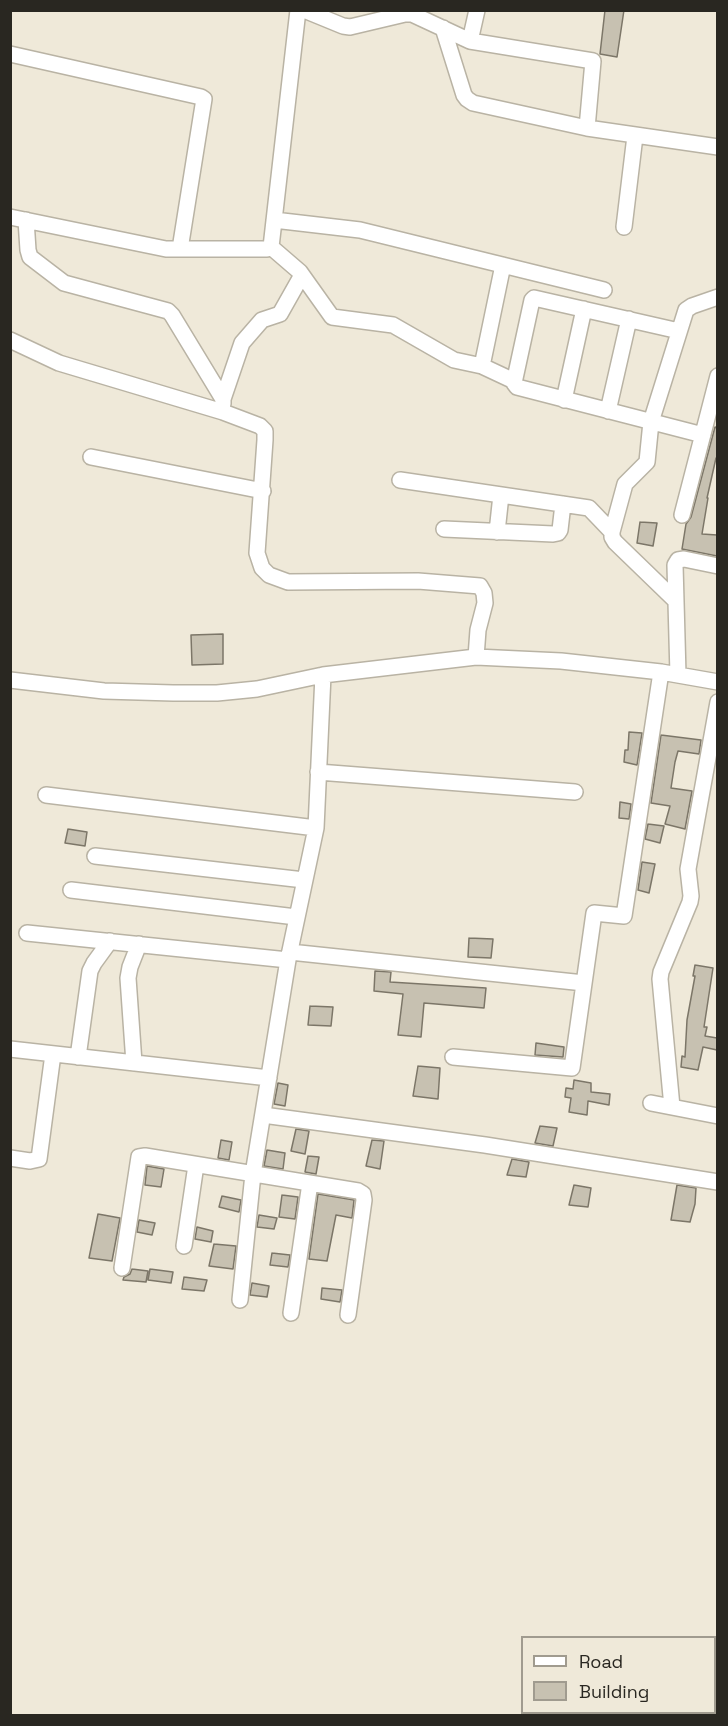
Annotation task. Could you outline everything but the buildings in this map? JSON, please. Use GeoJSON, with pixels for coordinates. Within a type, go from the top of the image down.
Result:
{"type":"FeatureCollection","features":[{"type":"Feature","properties":{"kind":"street"},"geometry":{"type":"LineString","coordinates":[[271,247],[298,10]]}},
{"type":"Feature","properties":{"kind":"street"},"geometry":{"type":"LineString","coordinates":[[304,10],[350,27],[405,12],[419,16],[470,41],[593,62],[587,128]]}},
{"type":"Feature","properties":{"kind":"street"},"geometry":{"type":"LineString","coordinates":[[470,41],[477,10]]}},
{"type":"Feature","properties":{"kind":"street"},"geometry":{"type":"LineString","coordinates":[[443,28],[464,95],[473,103],[587,128],[717,147]]}},
{"type":"Feature","properties":{"kind":"street"},"geometry":{"type":"LineString","coordinates":[[10,54],[204,99],[180,249]]}},
{"type":"Feature","properties":{"kind":"street"},"geometry":{"type":"LineString","coordinates":[[624,227],[635,136]]}},
{"type":"Feature","properties":{"kind":"street"},"geometry":{"type":"LineString","coordinates":[[223,406],[168,311],[64,283],[30,257],[18,219],[166,249],[267,249],[271,247]]}},
{"type":"Feature","properties":{"kind":"street"},"geometry":{"type":"LineString","coordinates":[[274,220],[360,230],[604,290]]}},
{"type":"Feature","properties":{"kind":"street"},"geometry":{"type":"LineString","coordinates":[[271,247],[302,275],[332,316],[393,325],[454,360],[482,366],[514,381],[517,387],[702,435]]}},
{"type":"Feature","properties":{"kind":"street"},"geometry":{"type":"LineString","coordinates":[[482,366],[503,266]]}},
{"type":"Feature","properties":{"kind":"street"},"geometry":{"type":"LineString","coordinates":[[223,406],[242,343],[262,320],[280,314],[302,275]]}},
{"type":"Feature","properties":{"kind":"street"},"geometry":{"type":"LineString","coordinates":[[676,601],[615,542],[612,532],[625,484],[646,464],[651,422],[688,308],[717,297]]}},
{"type":"Feature","properties":{"kind":"street"},"geometry":{"type":"LineString","coordinates":[[514,381],[534,298],[679,331]]}},
{"type":"Feature","properties":{"kind":"street"},"geometry":{"type":"LineString","coordinates":[[564,400],[584,309]]}},
{"type":"Feature","properties":{"kind":"street"},"geometry":{"type":"LineString","coordinates":[[608,411],[629,319]]}},
{"type":"Feature","properties":{"kind":"street"},"geometry":{"type":"LineString","coordinates":[[10,339],[58,363],[223,406],[260,426],[265,431],[257,553],[262,568],[269,575],[288,582],[418,581],[480,586],[484,593],[485,603],[478,630],[476,657]]}},
{"type":"Feature","properties":{"kind":"street"},"geometry":{"type":"LineString","coordinates":[[682,515],[717,376]]}},
{"type":"Feature","properties":{"kind":"street"},"geometry":{"type":"LineString","coordinates":[[91,457],[262,491]]}},
{"type":"Feature","properties":{"kind":"street"},"geometry":{"type":"LineString","coordinates":[[400,480],[589,508],[612,532]]}},
{"type":"Feature","properties":{"kind":"street"},"geometry":{"type":"LineString","coordinates":[[496,532],[501,495]]}},
{"type":"Feature","properties":{"kind":"street"},"geometry":{"type":"LineString","coordinates":[[444,529],[558,533],[563,504]]}},
{"type":"Feature","properties":{"kind":"street"},"geometry":{"type":"LineString","coordinates":[[678,675],[675,565],[678,560],[684,559],[717,566]]}},
{"type":"Feature","properties":{"kind":"street"},"geometry":{"type":"LineString","coordinates":[[10,680],[104,691],[195,693],[256,689],[322,675],[476,657],[561,661],[661,672],[717,682]]}},
{"type":"Feature","properties":{"kind":"street"},"geometry":{"type":"LineString","coordinates":[[453,1057],[572,1068],[594,913],[624,916],[661,672]]}},
{"type":"Feature","properties":{"kind":"street"},"geometry":{"type":"LineString","coordinates":[[240,1300],[253,1173],[296,917],[316,828],[322,675]]}},
{"type":"Feature","properties":{"kind":"street"},"geometry":{"type":"LineString","coordinates":[[672,1107],[660,979],[691,896],[688,869],[717,702]]}},
{"type":"Feature","properties":{"kind":"street"},"geometry":{"type":"LineString","coordinates":[[318,772],[575,792]]}},
{"type":"Feature","properties":{"kind":"street"},"geometry":{"type":"LineString","coordinates":[[46,795],[316,828]]}},
{"type":"Feature","properties":{"kind":"street"},"geometry":{"type":"LineString","coordinates":[[95,856],[304,880]]}},
{"type":"Feature","properties":{"kind":"street"},"geometry":{"type":"LineString","coordinates":[[71,890],[296,917]]}},
{"type":"Feature","properties":{"kind":"street"},"geometry":{"type":"LineString","coordinates":[[27,933],[584,983]]}},
{"type":"Feature","properties":{"kind":"street"},"geometry":{"type":"LineString","coordinates":[[78,1057],[90,971],[110,941]]}},
{"type":"Feature","properties":{"kind":"street"},"geometry":{"type":"LineString","coordinates":[[134,1063],[128,978],[139,944]]}},
{"type":"Feature","properties":{"kind":"street"},"geometry":{"type":"LineString","coordinates":[[10,1049],[269,1078]]}},
{"type":"Feature","properties":{"kind":"street"},"geometry":{"type":"LineString","coordinates":[[10,1158],[30,1161],[39,1159],[53,1054]]}},
{"type":"Feature","properties":{"kind":"street"},"geometry":{"type":"LineString","coordinates":[[651,1103],[717,1116]]}},
{"type":"Feature","properties":{"kind":"street"},"geometry":{"type":"LineString","coordinates":[[263,1115],[485,1144],[717,1182]]}},
{"type":"Feature","properties":{"kind":"street"},"geometry":{"type":"LineString","coordinates":[[122,1268],[139,1157],[145,1156],[358,1191],[363,1194],[364,1200],[348,1315]]}},
{"type":"Feature","properties":{"kind":"street"},"geometry":{"type":"LineString","coordinates":[[184,1246],[196,1165]]}},
{"type":"Feature","properties":{"kind":"street"},"geometry":{"type":"LineString","coordinates":[[291,1313],[310,1183]]}}]}
